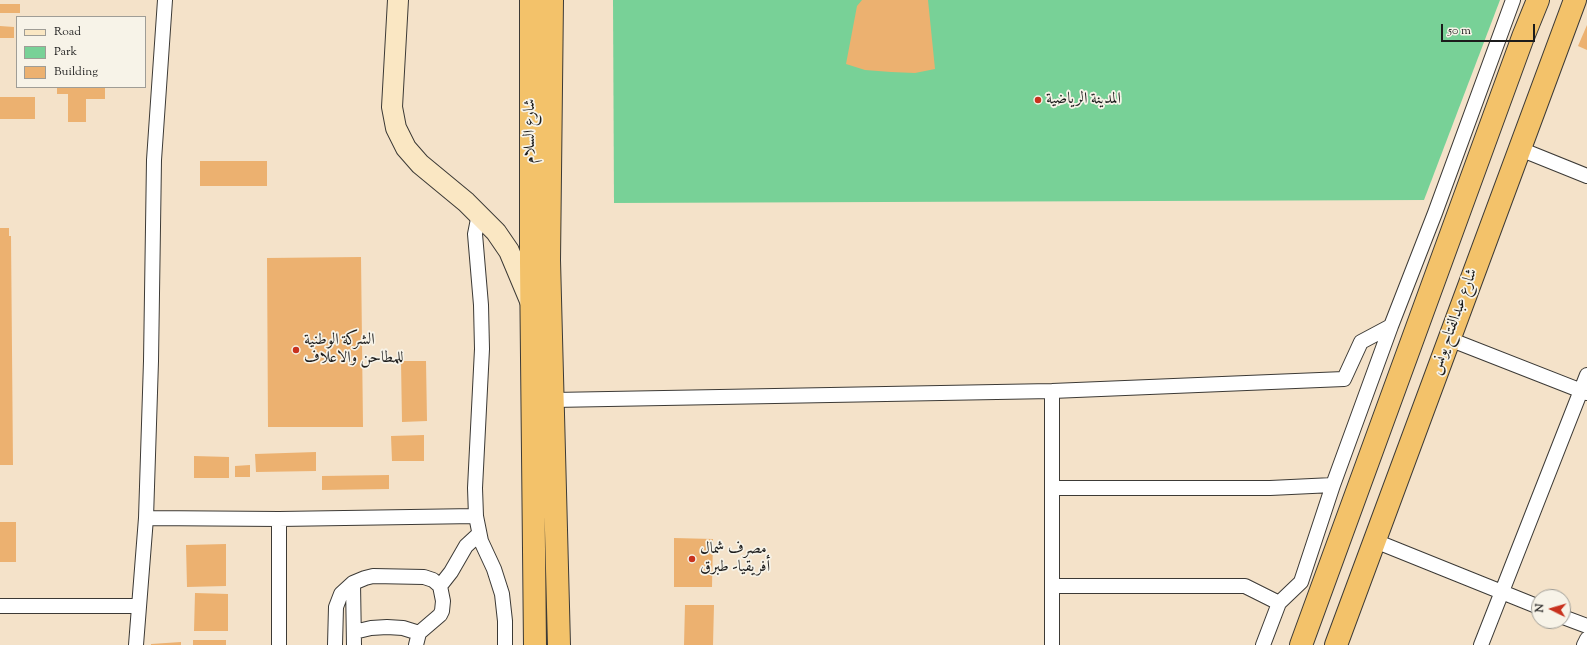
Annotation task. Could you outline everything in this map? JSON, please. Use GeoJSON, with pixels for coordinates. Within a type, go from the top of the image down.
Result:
{"type":"FeatureCollection","features":[{"type":"Feature","properties":{"kind":"highway","name":"شارع السلام"},"geometry":{"type":"LineString","coordinates":[[531,0],[540,261]]}},
{"type":"Feature","properties":{"kind":"highway","name":"شارع السلام"},"geometry":{"type":"LineString","coordinates":[[540,261],[552,0]]}},
{"type":"Feature","properties":{"kind":"highway"},"geometry":{"type":"LineString","coordinates":[[1301,645],[1522,37],[1538,0]]}},
{"type":"Feature","properties":{"kind":"highway","name":"شارع عبدالفتاح يونس"},"geometry":{"type":"LineString","coordinates":[[1336,645],[1575,0]]}},
{"type":"Feature","properties":{"kind":"highway"},"geometry":{"type":"LineString","coordinates":[[1522,37],[1539,22],[1548,22],[1552,33],[1550,66]]}},
{"type":"Feature","properties":{"kind":"highway"},"geometry":{"type":"LineString","coordinates":[[535,645],[531,305],[540,261]]}},
{"type":"Feature","properties":{"kind":"highway"},"geometry":{"type":"LineString","coordinates":[[540,261],[553,400],[559,645]]}},
{"type":"Feature","properties":{"kind":"main road"},"geometry":{"type":"LineString","coordinates":[[398,0],[392,92],[393,112],[396,128],[406,148],[420,164],[480,214],[496,232],[509,251],[531,305]]}},
{"type":"Feature","properties":{"kind":"street"},"geometry":{"type":"LineString","coordinates":[[136,645],[146,518],[152,354],[154,167],[165,0]]}},
{"type":"Feature","properties":{"kind":"street"},"geometry":{"type":"LineString","coordinates":[[1263,645],[1279,603],[1301,582],[1333,485],[1391,326],[1436,213],[1514,0]]}},
{"type":"Feature","properties":{"kind":"street"},"geometry":{"type":"LineString","coordinates":[[1520,149],[1587,176]]}},
{"type":"Feature","properties":{"kind":"street"},"geometry":{"type":"LineString","coordinates":[[480,214],[475,234],[482,326],[482,369],[475,488],[476,516],[479,534],[494,569],[502,594],[505,621],[505,645]]}},
{"type":"Feature","properties":{"kind":"street"},"geometry":{"type":"LineString","coordinates":[[553,400],[1052,391],[1344,378],[1361,342],[1391,326]]}},
{"type":"Feature","properties":{"kind":"street"},"geometry":{"type":"LineString","coordinates":[[1449,339],[1584,392]]}},
{"type":"Feature","properties":{"kind":"street"},"geometry":{"type":"LineString","coordinates":[[1481,645],[1584,392],[1587,375]]}},
{"type":"Feature","properties":{"kind":"street"},"geometry":{"type":"LineString","coordinates":[[1052,391],[1052,645]]}},
{"type":"Feature","properties":{"kind":"street"},"geometry":{"type":"LineString","coordinates":[[1052,488],[1270,488],[1333,485]]}},
{"type":"Feature","properties":{"kind":"street"},"geometry":{"type":"LineString","coordinates":[[146,518],[279,519],[476,516]]}},
{"type":"Feature","properties":{"kind":"street"},"geometry":{"type":"LineString","coordinates":[[279,519],[279,645]]}},
{"type":"Feature","properties":{"kind":"street"},"geometry":{"type":"LineString","coordinates":[[440,586],[451,572],[466,546],[479,534]]}},
{"type":"Feature","properties":{"kind":"street"},"geometry":{"type":"LineString","coordinates":[[1375,541],[1531,604]]}},
{"type":"Feature","properties":{"kind":"street"},"geometry":{"type":"LineString","coordinates":[[335,645],[338,600],[345,589],[353,583],[366,578],[373,576],[424,577],[433,580],[440,586],[443,601],[442,611],[417,639],[403,628],[387,627],[371,628],[354,638],[353,583]]}},
{"type":"Feature","properties":{"kind":"street"},"geometry":{"type":"LineString","coordinates":[[1052,586],[1245,586],[1279,603]]}},
{"type":"Feature","properties":{"kind":"street"},"geometry":{"type":"LineString","coordinates":[[0,606],[138,606]]}},
{"type":"Feature","properties":{"kind":"street"},"geometry":{"type":"LineString","coordinates":[[1571,620],[1587,626]]}},
{"type":"Feature","properties":{"kind":"street"},"geometry":{"type":"LineString","coordinates":[[1584,645],[1587,639]]}},
{"type":"Feature","properties":{"kind":"green space","name":"المدينة الرياضية"},"geometry":{"type":"Polygon","coordinates":[[[613,0],[1500,0],[1424,200],[614,203],[613,0]]]}},
{"type":"Feature","properties":{"kind":"building"},"geometry":{"type":"Polygon","coordinates":[[[862,0],[928,0],[935,69],[915,73],[891,72],[865,70],[846,64],[857,6],[862,0]]]}},
{"type":"Feature","properties":{"kind":"building"},"geometry":{"type":"Polygon","coordinates":[[[0,4],[20,4],[20,13],[0,13],[0,4]]]}},
{"type":"Feature","properties":{"kind":"building"},"geometry":{"type":"Polygon","coordinates":[[[1587,25],[1587,50],[1578,46],[1587,25]]]}},
{"type":"Feature","properties":{"kind":"building"},"geometry":{"type":"Polygon","coordinates":[[[0,26],[14,27],[14,38],[0,38],[0,26]]]}},
{"type":"Feature","properties":{"kind":"building"},"geometry":{"type":"Polygon","coordinates":[[[57,88],[105,88],[105,99],[86,99],[86,122],[68,122],[68,94],[57,94],[57,88]]]}},
{"type":"Feature","properties":{"kind":"building"},"geometry":{"type":"Polygon","coordinates":[[[0,97],[35,97],[35,119],[0,119],[0,97]]]}},
{"type":"Feature","properties":{"kind":"building"},"geometry":{"type":"Polygon","coordinates":[[[200,161],[267,161],[267,186],[200,186],[200,161]]]}},
{"type":"Feature","properties":{"kind":"building"},"geometry":{"type":"Polygon","coordinates":[[[0,228],[9,228],[9,236],[11,236],[13,465],[0,465],[0,228]]]}},
{"type":"Feature","properties":{"kind":"building"},"geometry":{"type":"Polygon","coordinates":[[[361,257],[363,427],[268,427],[267,258],[361,257]]]}},
{"type":"Feature","properties":{"kind":"building"},"geometry":{"type":"Polygon","coordinates":[[[401,361],[426,361],[427,421],[402,422],[401,361]]]}},
{"type":"Feature","properties":{"kind":"building"},"geometry":{"type":"Polygon","coordinates":[[[424,435],[424,461],[392,461],[391,436],[424,435]]]}},
{"type":"Feature","properties":{"kind":"building"},"geometry":{"type":"Polygon","coordinates":[[[316,452],[316,471],[256,472],[255,454],[316,452]]]}},
{"type":"Feature","properties":{"kind":"building"},"geometry":{"type":"Polygon","coordinates":[[[194,456],[229,457],[229,478],[194,478],[194,456]]]}},
{"type":"Feature","properties":{"kind":"building"},"geometry":{"type":"Polygon","coordinates":[[[250,465],[250,477],[235,477],[235,466],[250,465]]]}},
{"type":"Feature","properties":{"kind":"building"},"geometry":{"type":"Polygon","coordinates":[[[389,475],[389,489],[322,490],[322,476],[389,475]]]}},
{"type":"Feature","properties":{"kind":"building"},"geometry":{"type":"Polygon","coordinates":[[[0,522],[16,522],[16,562],[0,562],[0,522]]]}},
{"type":"Feature","properties":{"kind":"building"},"geometry":{"type":"Polygon","coordinates":[[[674,538],[713,539],[712,587],[674,587],[674,538]]]}},
{"type":"Feature","properties":{"kind":"building"},"geometry":{"type":"Polygon","coordinates":[[[226,544],[226,586],[187,587],[186,545],[226,544]]]}},
{"type":"Feature","properties":{"kind":"building"},"geometry":{"type":"Polygon","coordinates":[[[195,593],[228,594],[228,631],[194,631],[195,593]]]}},
{"type":"Feature","properties":{"kind":"building"},"geometry":{"type":"Polygon","coordinates":[[[685,605],[714,605],[713,645],[684,645],[685,605]]]}},
{"type":"Feature","properties":{"kind":"building"},"geometry":{"type":"Polygon","coordinates":[[[193,640],[226,640],[226,645],[193,645],[193,640]]]}},
{"type":"Feature","properties":{"kind":"building"},"geometry":{"type":"Polygon","coordinates":[[[181,642],[181,645],[151,645],[151,644],[181,642]]]}},
{"type":"Feature","properties":{"kind":"place","name":"المدينة الرياضية"},"geometry":{"type":"Point","coordinates":[1038,100]}},
{"type":"Feature","properties":{"kind":"place","name":"الشركة الوطنية للمطاحن والاعلاف"},"geometry":{"type":"Point","coordinates":[296,350]}},
{"type":"Feature","properties":{"kind":"place","name":"مصرف شمال أفريقيا- طبرق"},"geometry":{"type":"Point","coordinates":[692,559]}}]}
